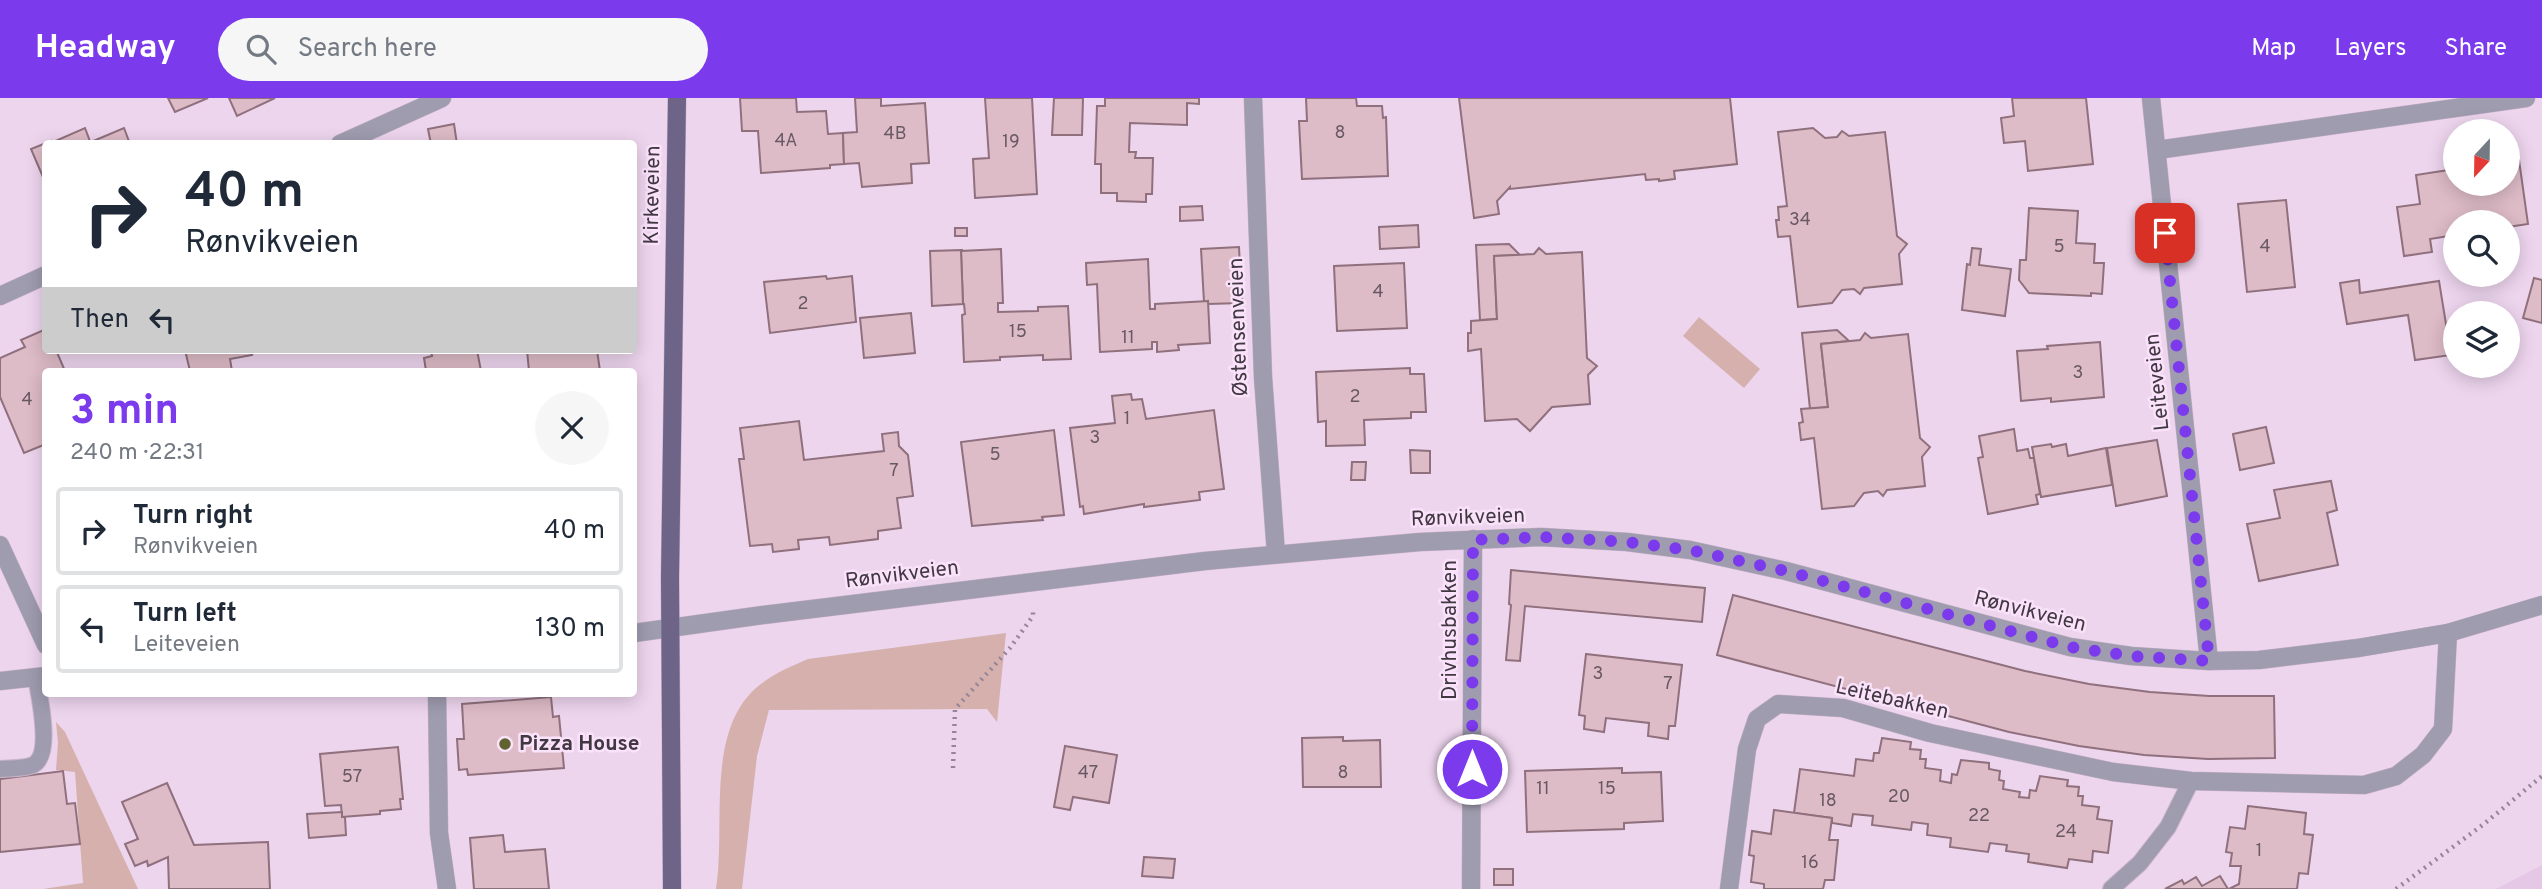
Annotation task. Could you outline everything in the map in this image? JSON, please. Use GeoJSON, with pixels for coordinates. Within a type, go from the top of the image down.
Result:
{"type":"FeatureCollection","features":[{"type":"Feature","properties":{"kind":"main road","name":"Kirkeveien"},"geometry":{"type":"LineString","coordinates":[[672,889],[670,628],[677,98]]}},
{"type":"Feature","properties":{"kind":"street"},"geometry":{"type":"LineString","coordinates":[[349,140],[442,98]]}},
{"type":"Feature","properties":{"kind":"street","name":"Østensenveien"},"geometry":{"type":"LineString","coordinates":[[1253,98],[1262,377],[1276,554]]}},
{"type":"Feature","properties":{"kind":"street","name":"Leiteveien"},"geometry":{"type":"LineString","coordinates":[[2151,98],[2209,661]]}},
{"type":"Feature","properties":{"kind":"street"},"geometry":{"type":"LineString","coordinates":[[2157,150],[2526,98]]}},
{"type":"Feature","properties":{"kind":"street"},"geometry":{"type":"LineString","coordinates":[[0,296],[42,277]]}},
{"type":"Feature","properties":{"kind":"street","name":"Rønvikveien"},"geometry":{"type":"LineString","coordinates":[[637,633],[777,613],[1276,554],[1541,537],[1627,542],[1690,550],[1786,571],[2070,647],[2131,656],[2209,661],[2259,660],[2358,648],[2448,634],[2542,605]]}},
{"type":"Feature","properties":{"kind":"street","name":"Drivhusbakken"},"geometry":{"type":"LineString","coordinates":[[1471,889],[1473,540]]}},
{"type":"Feature","properties":{"kind":"street"},"geometry":{"type":"LineString","coordinates":[[0,545],[42,636]]}},
{"type":"Feature","properties":{"kind":"street","name":"Leitebakken"},"geometry":{"type":"LineString","coordinates":[[1729,889],[1747,749],[1757,719],[1778,704],[1843,708],[1930,733],[2113,772],[2191,780],[2364,785],[2396,776],[2423,755],[2443,730],[2448,634]]}},
{"type":"Feature","properties":{"kind":"street"},"geometry":{"type":"LineString","coordinates":[[0,681],[41,676]]}},
{"type":"Feature","properties":{"kind":"street"},"geometry":{"type":"LineString","coordinates":[[437,697],[439,833],[447,889]]}},
{"type":"Feature","properties":{"kind":"lane"},"geometry":{"type":"LineString","coordinates":[[0,769],[32,766],[40,759],[44,746],[41,676]]}},
{"type":"Feature","properties":{"kind":"lane"},"geometry":{"type":"LineString","coordinates":[[2111,889],[2140,863],[2168,827],[2191,780]]}},
{"type":"Feature","properties":{"kind":"path"},"geometry":{"type":"LineString","coordinates":[[953,768],[955,709],[1010,648],[1033,617],[1033,606]]}},
{"type":"Feature","properties":{"kind":"path"},"geometry":{"type":"LineString","coordinates":[[2396,889],[2484,824],[2542,776]]}},
{"type":"Feature","properties":{"kind":"shaded area"},"geometry":{"type":"Polygon","coordinates":[[[1699,317],[1760,369],[1744,388],[1683,336],[1699,317]]]}},
{"type":"Feature","properties":{"kind":"shaded area"},"geometry":{"type":"Polygon","coordinates":[[[1006,633],[997,722],[987,709],[769,710],[757,756],[742,889],[716,889],[724,755],[730,730],[740,707],[756,688],[808,659],[1006,633]]]}},
{"type":"Feature","properties":{"kind":"shaded area"},"geometry":{"type":"Polygon","coordinates":[[[56,722],[65,732],[138,889],[43,889],[83,883],[75,772],[56,770],[56,722]]]}},
{"type":"Feature","properties":{"kind":"shaded area"},"geometry":{"type":"Polygon","coordinates":[[[2542,865],[2542,889],[2496,889],[2542,865]]]}},
{"type":"Feature","properties":{"kind":"building"},"geometry":{"type":"Polygon","coordinates":[[[168,98],[208,98],[175,112],[168,98]]]}},
{"type":"Feature","properties":{"kind":"building"},"geometry":{"type":"Polygon","coordinates":[[[229,98],[275,98],[237,116],[229,98]]]}},
{"type":"Feature","properties":{"kind":"building"},"geometry":{"type":"Polygon","coordinates":[[[740,98],[796,98],[797,112],[826,111],[828,134],[843,133],[844,164],[830,165],[830,168],[761,173],[758,131],[742,131],[740,98]]]}},
{"type":"Feature","properties":{"kind":"building"},"geometry":{"type":"Polygon","coordinates":[[[855,98],[881,98],[881,106],[925,103],[929,163],[911,164],[912,183],[862,187],[859,163],[844,164],[843,133],[857,132],[855,98]]]}},
{"type":"Feature","properties":{"kind":"building"},"geometry":{"type":"Polygon","coordinates":[[[985,98],[1032,98],[1037,194],[975,198],[973,159],[989,158],[985,98]]]}},
{"type":"Feature","properties":{"kind":"building"},"geometry":{"type":"Polygon","coordinates":[[[1054,98],[1083,98],[1082,135],[1052,135],[1054,98]]]}},
{"type":"Feature","properties":{"kind":"building"},"geometry":{"type":"Polygon","coordinates":[[[1105,98],[1199,98],[1199,104],[1187,103],[1187,125],[1130,123],[1129,152],[1136,152],[1135,158],[1153,158],[1152,194],[1146,194],[1146,202],[1117,201],[1117,193],[1101,193],[1101,164],[1095,164],[1097,106],[1105,106],[1105,98]]]}},
{"type":"Feature","properties":{"kind":"building"},"geometry":{"type":"Polygon","coordinates":[[[1306,98],[1356,98],[1357,106],[1382,106],[1383,118],[1386,117],[1388,176],[1302,179],[1299,121],[1307,121],[1306,98]]]}},
{"type":"Feature","properties":{"kind":"building"},"geometry":{"type":"Polygon","coordinates":[[[1459,98],[1730,98],[1737,164],[1674,171],[1675,179],[1659,181],[1646,180],[1645,174],[1510,187],[1497,201],[1499,214],[1474,218],[1459,98]]]}},
{"type":"Feature","properties":{"kind":"building"},"geometry":{"type":"Polygon","coordinates":[[[2012,98],[2086,98],[2093,164],[2028,171],[2025,141],[2004,143],[2001,118],[2014,116],[2012,98]]]}},
{"type":"Feature","properties":{"kind":"building"},"geometry":{"type":"Polygon","coordinates":[[[454,124],[456,140],[430,140],[428,129],[454,124]]]}},
{"type":"Feature","properties":{"kind":"building"},"geometry":{"type":"Polygon","coordinates":[[[85,128],[90,140],[58,140],[85,128]]]}},
{"type":"Feature","properties":{"kind":"building"},"geometry":{"type":"Polygon","coordinates":[[[124,128],[128,140],[96,140],[124,128]]]}},
{"type":"Feature","properties":{"kind":"building"},"geometry":{"type":"Polygon","coordinates":[[[1813,128],[1825,138],[1837,137],[1842,131],[1849,136],[1885,132],[1897,236],[1907,244],[1899,254],[1902,284],[1864,288],[1860,294],[1854,289],[1842,290],[1832,303],[1798,307],[1790,236],[1778,237],[1776,220],[1779,220],[1778,207],[1787,206],[1778,132],[1813,128]]]}},
{"type":"Feature","properties":{"kind":"building"},"geometry":{"type":"Polygon","coordinates":[[[42,145],[42,175],[31,149],[42,145]]]}},
{"type":"Feature","properties":{"kind":"building"},"geometry":{"type":"Polygon","coordinates":[[[2520,167],[2528,224],[2520,225],[2520,210],[2443,210],[2443,237],[2430,239],[2432,252],[2404,256],[2397,207],[2420,204],[2416,175],[2443,171],[2443,196],[2520,196],[2520,167]]]}},
{"type":"Feature","properties":{"kind":"building"},"geometry":{"type":"Polygon","coordinates":[[[2286,200],[2295,287],[2247,292],[2238,204],[2286,200]]]}},
{"type":"Feature","properties":{"kind":"building"},"geometry":{"type":"Polygon","coordinates":[[[1202,206],[1203,220],[1180,221],[1180,207],[1202,206]]]}},
{"type":"Feature","properties":{"kind":"building"},"geometry":{"type":"Polygon","coordinates":[[[2029,208],[2078,211],[2076,243],[2095,244],[2094,263],[2104,263],[2102,294],[2091,293],[2091,296],[2029,293],[2019,280],[2020,260],[2026,260],[2029,208]]]}},
{"type":"Feature","properties":{"kind":"building"},"geometry":{"type":"Polygon","coordinates":[[[1418,225],[1419,247],[1380,249],[1379,227],[1418,225]]]}},
{"type":"Feature","properties":{"kind":"building"},"geometry":{"type":"Polygon","coordinates":[[[955,228],[967,228],[967,236],[955,236],[955,228]]]}},
{"type":"Feature","properties":{"kind":"building"},"geometry":{"type":"Polygon","coordinates":[[[1509,244],[1520,255],[1494,256],[1497,319],[1480,320],[1476,245],[1509,244]]]}},
{"type":"Feature","properties":{"kind":"building"},"geometry":{"type":"Polygon","coordinates":[[[1239,247],[1242,303],[1204,302],[1201,249],[1239,247]]]}},
{"type":"Feature","properties":{"kind":"building"},"geometry":{"type":"Polygon","coordinates":[[[1539,248],[1546,254],[1582,252],[1587,358],[1597,366],[1588,375],[1590,404],[1552,407],[1530,431],[1517,419],[1485,421],[1481,349],[1468,351],[1468,333],[1471,333],[1471,321],[1497,319],[1494,256],[1534,254],[1539,248]]]}},
{"type":"Feature","properties":{"kind":"building"},"geometry":{"type":"Polygon","coordinates":[[[1972,248],[1981,249],[1979,265],[2011,269],[2005,316],[1962,310],[1967,264],[1970,265],[1972,248]]]}},
{"type":"Feature","properties":{"kind":"building"},"geometry":{"type":"Polygon","coordinates":[[[1001,249],[1003,303],[998,303],[998,312],[1038,311],[1038,307],[1068,306],[1071,359],[1043,360],[1043,355],[964,362],[962,315],[965,314],[961,251],[1001,249]]]}},
{"type":"Feature","properties":{"kind":"building"},"geometry":{"type":"Polygon","coordinates":[[[963,250],[963,304],[932,306],[930,251],[963,250]]]}},
{"type":"Feature","properties":{"kind":"building"},"geometry":{"type":"Polygon","coordinates":[[[1148,259],[1150,309],[1155,309],[1155,304],[1208,301],[1210,343],[1178,345],[1179,350],[1157,352],[1157,342],[1152,342],[1152,349],[1100,352],[1097,284],[1087,285],[1086,263],[1148,259]]]}},
{"type":"Feature","properties":{"kind":"building"},"geometry":{"type":"Polygon","coordinates":[[[1404,263],[1407,328],[1337,331],[1334,266],[1404,263]]]}},
{"type":"Feature","properties":{"kind":"building"},"geometry":{"type":"Polygon","coordinates":[[[826,276],[827,279],[852,276],[856,322],[770,333],[764,282],[826,276]]]}},
{"type":"Feature","properties":{"kind":"building"},"geometry":{"type":"Polygon","coordinates":[[[2534,278],[2542,280],[2542,323],[2523,318],[2534,278]]]}},
{"type":"Feature","properties":{"kind":"building"},"geometry":{"type":"Polygon","coordinates":[[[2359,280],[2360,293],[2439,281],[2443,306],[2443,356],[2415,360],[2408,315],[2347,324],[2340,283],[2359,280]]]}},
{"type":"Feature","properties":{"kind":"building"},"geometry":{"type":"Polygon","coordinates":[[[911,313],[915,353],[864,358],[860,318],[911,313]]]}},
{"type":"Feature","properties":{"kind":"building"},"geometry":{"type":"Polygon","coordinates":[[[1837,330],[1849,341],[1821,344],[1828,407],[1810,409],[1802,333],[1837,330]]]}},
{"type":"Feature","properties":{"kind":"building"},"geometry":{"type":"Polygon","coordinates":[[[42,331],[42,354],[58,354],[64,368],[42,368],[42,446],[24,453],[0,397],[0,358],[25,347],[21,340],[42,331]]]}},
{"type":"Feature","properties":{"kind":"building"},"geometry":{"type":"Polygon","coordinates":[[[1865,333],[1871,338],[1908,334],[1920,438],[1930,447],[1922,457],[1925,486],[1887,490],[1883,496],[1878,491],[1864,493],[1854,506],[1822,509],[1814,438],[1801,440],[1801,409],[1828,407],[1821,344],[1860,340],[1865,333]]]}},
{"type":"Feature","properties":{"kind":"building"},"geometry":{"type":"Polygon","coordinates":[[[2100,342],[2104,397],[2051,402],[2051,398],[2021,401],[2017,351],[2100,342]]]}},
{"type":"Feature","properties":{"kind":"building"},"geometry":{"type":"Polygon","coordinates":[[[186,354],[252,354],[230,359],[232,368],[189,368],[186,354]]]}},
{"type":"Feature","properties":{"kind":"building"},"geometry":{"type":"Polygon","coordinates":[[[478,354],[480,368],[426,368],[424,358],[478,354]]]}},
{"type":"Feature","properties":{"kind":"building"},"geometry":{"type":"Polygon","coordinates":[[[527,354],[598,354],[600,368],[529,368],[527,354]]]}},
{"type":"Feature","properties":{"kind":"building"},"geometry":{"type":"Polygon","coordinates":[[[1410,368],[1410,374],[1424,374],[1426,412],[1411,412],[1411,418],[1364,420],[1365,445],[1326,446],[1326,421],[1318,422],[1316,372],[1410,368]]]}},
{"type":"Feature","properties":{"kind":"building"},"geometry":{"type":"Polygon","coordinates":[[[1131,394],[1132,400],[1142,399],[1146,419],[1214,410],[1224,489],[1199,492],[1200,500],[1144,507],[1144,504],[1084,514],[1083,506],[1080,507],[1070,428],[1115,423],[1112,396],[1131,394]]]}},
{"type":"Feature","properties":{"kind":"building"},"geometry":{"type":"Polygon","coordinates":[[[799,421],[804,460],[884,451],[882,434],[898,432],[899,446],[908,455],[913,496],[897,498],[901,528],[878,531],[878,539],[830,545],[829,537],[798,540],[799,549],[773,552],[772,544],[750,546],[739,459],[744,459],[740,428],[799,421]]]}},
{"type":"Feature","properties":{"kind":"building"},"geometry":{"type":"Polygon","coordinates":[[[2266,427],[2274,463],[2240,470],[2233,434],[2266,427]]]}},
{"type":"Feature","properties":{"kind":"building"},"geometry":{"type":"Polygon","coordinates":[[[2014,429],[2017,451],[2028,449],[2030,458],[2034,458],[2040,494],[2036,495],[2038,504],[1988,514],[1978,458],[1983,457],[1979,436],[2014,429]]]}},
{"type":"Feature","properties":{"kind":"building"},"geometry":{"type":"Polygon","coordinates":[[[1054,430],[1064,515],[1042,517],[1043,520],[972,526],[961,442],[1054,430]]]}},
{"type":"Feature","properties":{"kind":"building"},"geometry":{"type":"Polygon","coordinates":[[[2157,440],[2167,496],[2116,506],[2107,448],[2157,440]]]}},
{"type":"Feature","properties":{"kind":"building"},"geometry":{"type":"Polygon","coordinates":[[[2051,444],[2052,447],[2066,444],[2068,456],[2106,448],[2112,485],[2041,497],[2032,447],[2051,444]]]}},
{"type":"Feature","properties":{"kind":"building"},"geometry":{"type":"Polygon","coordinates":[[[1410,450],[1430,451],[1430,473],[1411,473],[1410,450]]]}},
{"type":"Feature","properties":{"kind":"building"},"geometry":{"type":"Polygon","coordinates":[[[1352,462],[1366,462],[1365,480],[1351,480],[1352,462]]]}},
{"type":"Feature","properties":{"kind":"building"},"geometry":{"type":"Polygon","coordinates":[[[2331,481],[2337,510],[2327,513],[2338,565],[2259,581],[2247,524],[2280,518],[2274,490],[2331,481]]]}},
{"type":"Feature","properties":{"kind":"building"},"geometry":{"type":"Polygon","coordinates":[[[1511,570],[1705,588],[1702,622],[1525,606],[1520,661],[1506,660],[1511,570]]]}},
{"type":"Feature","properties":{"kind":"building"},"geometry":{"type":"Polygon","coordinates":[[[1733,595],[2025,671],[2089,684],[2209,696],[2274,696],[2275,758],[2208,759],[2144,755],[2079,746],[2009,732],[1717,655],[1733,595]]]}},
{"type":"Feature","properties":{"kind":"building"},"geometry":{"type":"Polygon","coordinates":[[[1586,654],[1682,665],[1675,726],[1669,726],[1668,739],[1648,736],[1649,723],[1606,718],[1604,732],[1584,729],[1585,716],[1579,715],[1586,654]]]}},
{"type":"Feature","properties":{"kind":"building"},"geometry":{"type":"Polygon","coordinates":[[[551,697],[553,717],[559,716],[564,768],[468,775],[467,769],[459,770],[457,739],[464,739],[462,704],[551,697]]]}},
{"type":"Feature","properties":{"kind":"building"},"geometry":{"type":"Polygon","coordinates":[[[1343,737],[1343,741],[1380,740],[1381,787],[1303,787],[1302,738],[1343,737]]]}},
{"type":"Feature","properties":{"kind":"building"},"geometry":{"type":"Polygon","coordinates":[[[1882,738],[1911,742],[1910,749],[1921,750],[1920,759],[1926,759],[1925,768],[1941,770],[1940,781],[1951,783],[1952,774],[1957,775],[1961,760],[1989,763],[1989,769],[2000,771],[1999,780],[2004,781],[2003,789],[2020,792],[2019,797],[2029,798],[2030,790],[2036,791],[2040,776],[2068,780],[2067,786],[2079,787],[2078,796],[2083,796],[2082,805],[2099,807],[2097,819],[2112,821],[2108,853],[2093,851],[2092,862],[2069,859],[2067,868],[2028,862],[2029,854],[2006,851],[2007,845],[1990,843],[1988,852],[1950,847],[1951,838],[1927,835],[1928,824],[1912,822],[1911,830],[1872,825],[1873,816],[1853,814],[1851,826],[1832,823],[1832,818],[1794,813],[1800,769],[1854,776],[1856,759],[1873,761],[1874,753],[1879,753],[1882,738]]]}},
{"type":"Feature","properties":{"kind":"building"},"geometry":{"type":"Polygon","coordinates":[[[1065,746],[1117,755],[1109,803],[1073,797],[1070,810],[1054,807],[1065,746]]]}},
{"type":"Feature","properties":{"kind":"building"},"geometry":{"type":"Polygon","coordinates":[[[398,747],[403,799],[400,799],[401,809],[380,811],[380,814],[342,817],[341,805],[325,806],[320,754],[398,747]]]}},
{"type":"Feature","properties":{"kind":"building"},"geometry":{"type":"Polygon","coordinates":[[[1622,768],[1622,773],[1661,772],[1663,821],[1624,823],[1624,829],[1527,832],[1525,771],[1622,768]]]}},
{"type":"Feature","properties":{"kind":"building"},"geometry":{"type":"Polygon","coordinates":[[[63,771],[67,804],[75,803],[80,844],[0,852],[0,779],[63,771]]]}},
{"type":"Feature","properties":{"kind":"building"},"geometry":{"type":"Polygon","coordinates":[[[167,783],[194,845],[268,842],[270,889],[169,889],[168,857],[148,866],[147,861],[135,866],[125,844],[138,839],[122,802],[167,783]]]}},
{"type":"Feature","properties":{"kind":"building"},"geometry":{"type":"Polygon","coordinates":[[[2248,806],[2306,813],[2304,834],[2313,835],[2308,874],[2299,873],[2297,889],[2229,889],[2239,884],[2241,866],[2230,866],[2232,853],[2226,852],[2230,827],[2245,829],[2248,806]]]}},
{"type":"Feature","properties":{"kind":"building"},"geometry":{"type":"Polygon","coordinates":[[[1774,810],[1832,818],[1829,840],[1838,840],[1834,880],[1825,880],[1823,889],[1764,889],[1764,884],[1751,882],[1754,856],[1749,855],[1752,831],[1771,834],[1774,810]]]}},
{"type":"Feature","properties":{"kind":"building"},"geometry":{"type":"Polygon","coordinates":[[[342,812],[346,835],[309,838],[307,814],[342,812]]]}},
{"type":"Feature","properties":{"kind":"building"},"geometry":{"type":"Polygon","coordinates":[[[503,835],[505,852],[545,849],[549,889],[474,889],[470,838],[503,835]]]}},
{"type":"Feature","properties":{"kind":"building"},"geometry":{"type":"Polygon","coordinates":[[[1144,857],[1175,859],[1173,878],[1142,876],[1144,857]]]}},
{"type":"Feature","properties":{"kind":"building"},"geometry":{"type":"Polygon","coordinates":[[[1494,869],[1513,869],[1513,885],[1494,885],[1494,869]]]}},
{"type":"Feature","properties":{"kind":"building"},"geometry":{"type":"Polygon","coordinates":[[[2220,876],[2228,889],[2165,889],[2182,880],[2184,884],[2196,877],[2202,886],[2220,876]]]}},
{"type":"Feature","properties":{"kind":"place","name":"Pizza House"},"geometry":{"type":"Point","coordinates":[505,744]}},
{"type":"Feature","properties":{"kind":"route"},"geometry":{"type":"LineString","coordinates":[[1472,769],[1473,540],[1541,537],[1627,542],[1690,550],[1786,571],[2070,647],[2131,656],[2209,661],[2165,233]]}}]}
